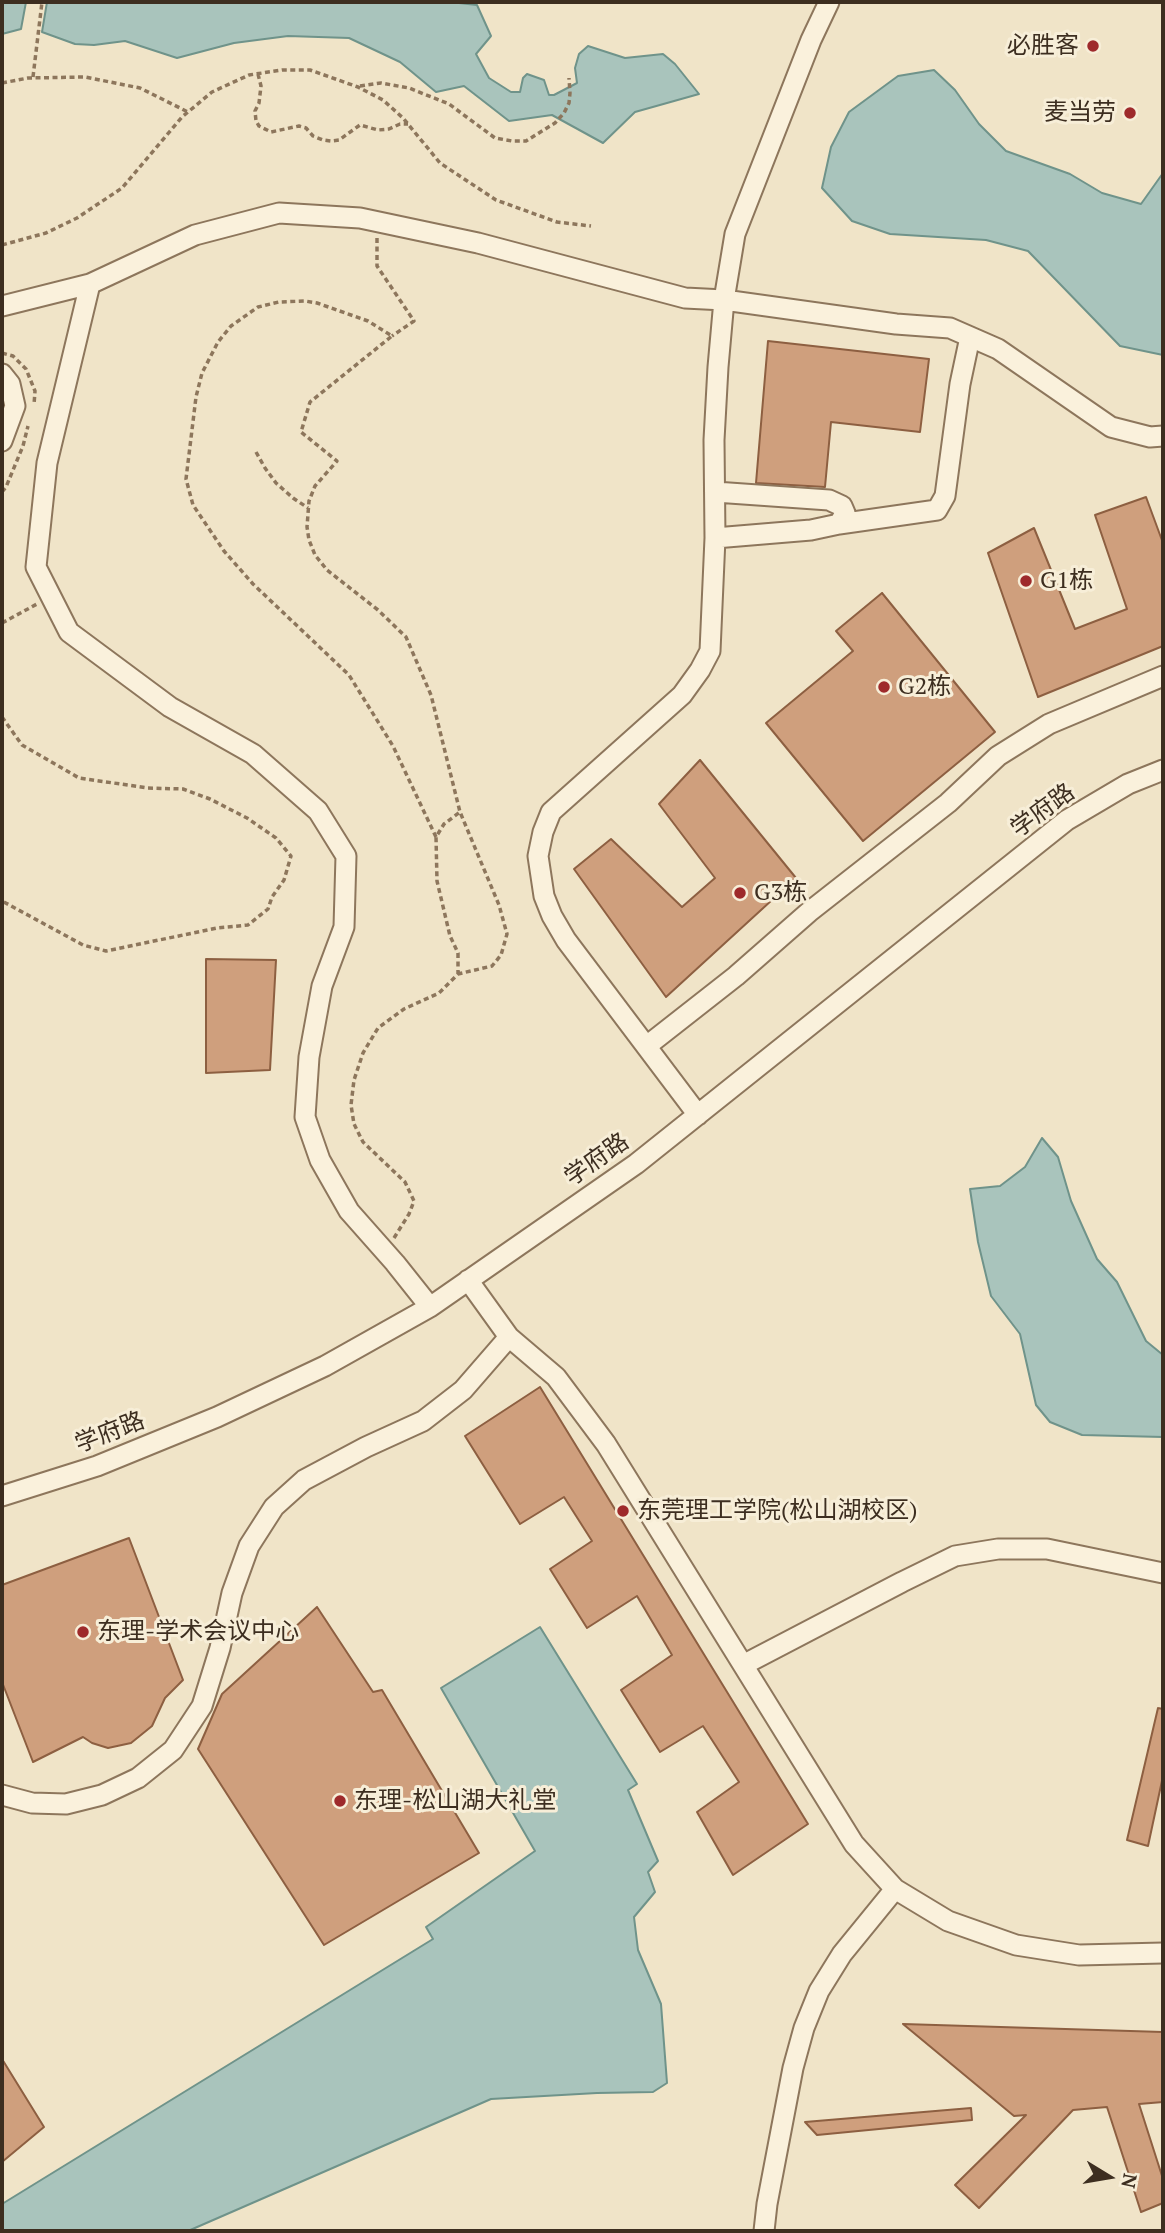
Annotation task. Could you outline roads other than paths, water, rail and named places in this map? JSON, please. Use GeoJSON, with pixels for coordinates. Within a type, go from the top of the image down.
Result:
{"type":"FeatureCollection","features":[{"type":"Feature","properties":{"kind":"street"},"geometry":{"type":"LineString","coordinates":[[698,1115],[648,1045],[566,940],[552,916],[541,882],[538,856],[551,812],[682,695],[710,651],[715,538],[714,440],[724,300],[735,234],[811,40],[829,2]]}},
{"type":"Feature","properties":{"kind":"street"},"geometry":{"type":"LineString","coordinates":[[2,306],[90,284],[195,235],[279,213],[360,218],[478,243],[685,298],[724,300],[896,324],[950,328],[998,349],[1111,427],[1150,437],[1163,436]]}},
{"type":"Feature","properties":{"kind":"street"},"geometry":{"type":"LineString","coordinates":[[90,284],[47,463],[36,567],[69,632],[170,707],[253,754],[318,811],[346,856],[344,927],[322,986],[309,1057],[305,1117],[320,1160],[349,1211],[430,1307]]}},
{"type":"Feature","properties":{"kind":"street"},"geometry":{"type":"LineString","coordinates":[[715,538],[811,530],[841,515],[875,519],[937,510],[945,496],[960,384],[971,337]]}},
{"type":"Feature","properties":{"kind":"street"},"geometry":{"type":"LineString","coordinates":[[2,374],[10,384],[15,406],[2,441]]}},
{"type":"Feature","properties":{"kind":"street"},"geometry":{"type":"LineString","coordinates":[[715,492],[829,500],[841,515]]}},
{"type":"Feature","properties":{"kind":"street"},"geometry":{"type":"LineString","coordinates":[[648,1045],[736,976],[809,912],[948,803],[998,756],[1049,724],[1163,676]]}},
{"type":"Feature","properties":{"kind":"street","name":"学府路"},"geometry":{"type":"LineString","coordinates":[[2,1496],[97,1465],[217,1417],[325,1366],[430,1307],[636,1164],[1067,820],[1128,784],[1163,770]]}},
{"type":"Feature","properties":{"kind":"street"},"geometry":{"type":"LineString","coordinates":[[468,1280],[509,1337],[556,1377],[606,1444],[854,1844],[895,1889],[948,1921],[1016,1945],[1079,1955],[1163,1953]]}},
{"type":"Feature","properties":{"kind":"street"},"geometry":{"type":"LineString","coordinates":[[2,1795],[32,1803],[66,1804],[102,1795],[138,1778],[173,1749],[202,1706],[220,1648],[232,1593],[249,1546],[274,1507],[304,1480],[423,1421],[463,1390],[509,1337]]}},
{"type":"Feature","properties":{"kind":"street"},"geometry":{"type":"LineString","coordinates":[[743,1665],[955,1556],[998,1549],[1047,1549],[1163,1573]]}},
{"type":"Feature","properties":{"kind":"street"},"geometry":{"type":"LineString","coordinates":[[764,2231],[790,2082],[804,2028],[819,1990],[842,1954],[895,1889]]}},
{"type":"Feature","properties":{"kind":"water"},"geometry":{"type":"Polygon","coordinates":[[[2,2],[26,2],[21,29],[2,34],[2,2]]]}},
{"type":"Feature","properties":{"kind":"water"},"geometry":{"type":"Polygon","coordinates":[[[47,2],[450,2],[477,5],[491,36],[476,54],[489,78],[511,92],[520,92],[523,78],[527,74],[544,80],[549,95],[577,83],[575,68],[579,54],[588,46],[625,58],[663,54],[675,64],[699,94],[635,112],[603,143],[552,115],[509,121],[464,86],[436,92],[400,62],[349,38],[288,36],[234,43],[177,58],[125,41],[94,45],[75,44],[42,32],[47,2]]]}},
{"type":"Feature","properties":{"kind":"water"},"geometry":{"type":"Polygon","coordinates":[[[934,70],[955,90],[979,124],[1006,151],[1070,174],[1102,193],[1141,204],[1163,173],[1163,355],[1120,346],[1028,251],[986,240],[890,234],[852,221],[822,188],[831,147],[849,112],[898,76],[934,70]]]}},
{"type":"Feature","properties":{"kind":"water"},"geometry":{"type":"Polygon","coordinates":[[[1042,1138],[1058,1157],[1071,1201],[1097,1259],[1117,1282],[1146,1341],[1163,1355],[1163,1437],[1082,1435],[1050,1422],[1036,1405],[1020,1334],[991,1296],[978,1242],[970,1189],[1000,1186],[1025,1167],[1042,1138]]]}},
{"type":"Feature","properties":{"kind":"water"},"geometry":{"type":"Polygon","coordinates":[[[540,1627],[637,1784],[628,1790],[658,1861],[648,1872],[655,1892],[634,1917],[638,1950],[661,2004],[667,2083],[653,2092],[491,2099],[188,2231],[2,2231],[2,2204],[433,1939],[426,1927],[535,1851],[441,1688],[540,1627]]]}},
{"type":"Feature","properties":{"kind":"place","name":"必胜客"},"geometry":{"type":"Point","coordinates":[1093,46]}},
{"type":"Feature","properties":{"kind":"place","name":"麦当劳"},"geometry":{"type":"Point","coordinates":[1130,113]}},
{"type":"Feature","properties":{"kind":"place","name":"G1栋"},"geometry":{"type":"Point","coordinates":[1026,581]}},
{"type":"Feature","properties":{"kind":"place","name":"G2栋"},"geometry":{"type":"Point","coordinates":[884,687]}},
{"type":"Feature","properties":{"kind":"place","name":"G3栋"},"geometry":{"type":"Point","coordinates":[740,893]}},
{"type":"Feature","properties":{"kind":"place","name":"东莞理工学院(松山湖校区)"},"geometry":{"type":"Point","coordinates":[623,1511]}},
{"type":"Feature","properties":{"kind":"place","name":"东理-学术会议中心"},"geometry":{"type":"Point","coordinates":[83,1632]}},
{"type":"Feature","properties":{"kind":"place","name":"东理-松山湖大礼堂"},"geometry":{"type":"Point","coordinates":[340,1801]}}]}
